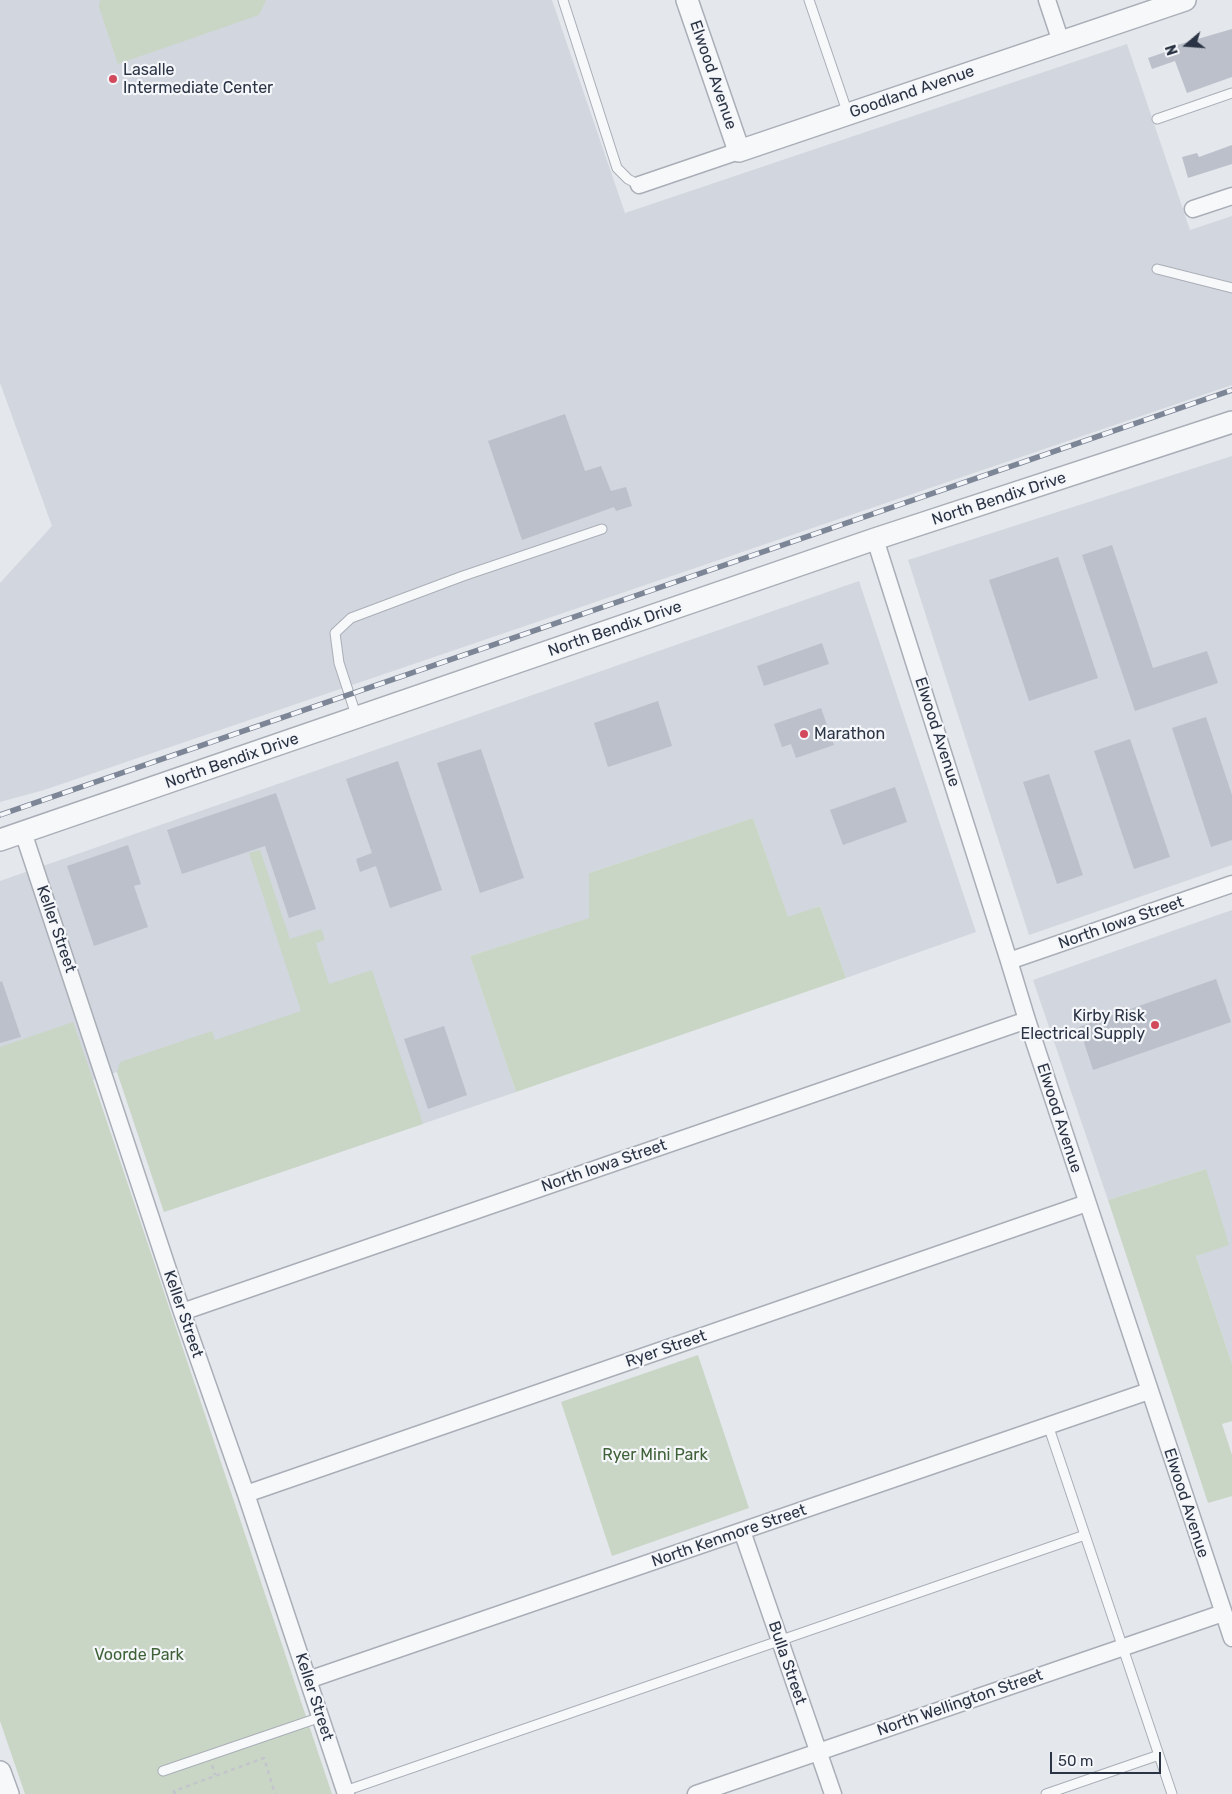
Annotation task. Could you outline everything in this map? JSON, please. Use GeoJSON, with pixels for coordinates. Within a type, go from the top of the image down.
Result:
{"type":"FeatureCollection","features":[{"type":"Feature","properties":{"kind":"street","name":"Elwood Avenue"},"geometry":{"type":"LineString","coordinates":[[687,0],[739,151]]}},
{"type":"Feature","properties":{"kind":"street"},"geometry":{"type":"LineString","coordinates":[[1047,0],[1061,42]]}},
{"type":"Feature","properties":{"kind":"street","name":"Goodland Avenue"},"geometry":{"type":"LineString","coordinates":[[639,184],[1185,0]]}},
{"type":"Feature","properties":{"kind":"street"},"geometry":{"type":"LineString","coordinates":[[1193,209],[1232,196]]}},
{"type":"Feature","properties":{"kind":"street","name":"North Bendix Drive"},"geometry":{"type":"LineString","coordinates":[[0,840],[875,539],[1232,422]]}},
{"type":"Feature","properties":{"kind":"street","name":"Elwood Avenue"},"geometry":{"type":"LineString","coordinates":[[875,539],[1026,1020],[1232,1638]]}},
{"type":"Feature","properties":{"kind":"street","name":"Keller Street"},"geometry":{"type":"LineString","coordinates":[[23,832],[182,1312],[246,1494],[346,1792]]}},
{"type":"Feature","properties":{"kind":"street","name":"North Iowa Street"},"geometry":{"type":"LineString","coordinates":[[1009,961],[1232,884]]}},
{"type":"Feature","properties":{"kind":"street","name":"North Iowa Street"},"geometry":{"type":"LineString","coordinates":[[182,1312],[1026,1020]]}},
{"type":"Feature","properties":{"kind":"street","name":"Ryer Street"},"geometry":{"type":"LineString","coordinates":[[246,1494],[1086,1204]]}},
{"type":"Feature","properties":{"kind":"street","name":"North Kenmore Street"},"geometry":{"type":"LineString","coordinates":[[308,1680],[1149,1391]]}},
{"type":"Feature","properties":{"kind":"street","name":"Bulla Street"},"geometry":{"type":"LineString","coordinates":[[742,1531],[832,1794]]}},
{"type":"Feature","properties":{"kind":"street","name":"North Wellington Street"},"geometry":{"type":"LineString","coordinates":[[696,1794],[1223,1612]]}},
{"type":"Feature","properties":{"kind":"lane"},"geometry":{"type":"LineString","coordinates":[[563,0],[617,168],[628,179],[639,184]]}},
{"type":"Feature","properties":{"kind":"lane"},"geometry":{"type":"LineString","coordinates":[[812,1],[848,114]]}},
{"type":"Feature","properties":{"kind":"lane"},"geometry":{"type":"LineString","coordinates":[[1157,119],[1232,93]]}},
{"type":"Feature","properties":{"kind":"lane"},"geometry":{"type":"LineString","coordinates":[[1157,269],[1232,288]]}},
{"type":"Feature","properties":{"kind":"lane"},"geometry":{"type":"LineString","coordinates":[[357,718],[338,663],[335,633],[351,618],[463,576],[602,528]]}},
{"type":"Feature","properties":{"kind":"lane"},"geometry":{"type":"LineString","coordinates":[[1048,1426],[1172,1794]]}},
{"type":"Feature","properties":{"kind":"lane"},"geometry":{"type":"LineString","coordinates":[[346,1792],[1085,1535]]}},
{"type":"Feature","properties":{"kind":"lane"},"geometry":{"type":"LineString","coordinates":[[163,1772],[321,1717]]}},
{"type":"Feature","properties":{"kind":"lane"},"geometry":{"type":"LineString","coordinates":[[1046,1794],[1159,1755]]}},
{"type":"Feature","properties":{"kind":"path"},"geometry":{"type":"LineString","coordinates":[[175,1794],[174,1790],[264,1758],[275,1794]]}},
{"type":"Feature","properties":{"kind":"shaded area"},"geometry":{"type":"Polygon","coordinates":[[[0,0],[552,0],[625,213],[1127,44],[1190,230],[1232,216],[1232,385],[44,790],[0,802],[0,583],[52,526],[0,383],[0,0]]]}},
{"type":"Feature","properties":{"kind":"shaded area"},"geometry":{"type":"Polygon","coordinates":[[[1232,456],[1232,865],[1029,935],[908,560],[1232,456]]]}},
{"type":"Feature","properties":{"kind":"shaded area"},"geometry":{"type":"Polygon","coordinates":[[[859,581],[976,932],[846,978],[820,906],[788,918],[753,818],[589,873],[590,918],[470,956],[516,1092],[164,1212],[117,1072],[0,1111],[0,881],[859,581]]]}},
{"type":"Feature","properties":{"kind":"shaded area"},"geometry":{"type":"Polygon","coordinates":[[[1232,910],[1232,1364],[1196,1256],[1206,1169],[1108,1200],[1033,980],[1232,910]]]}},
{"type":"Feature","properties":{"kind":"green space"},"geometry":{"type":"Polygon","coordinates":[[[100,0],[266,0],[259,15],[118,64],[99,7],[100,0]]]}},
{"type":"Feature","properties":{"kind":"green space"},"geometry":{"type":"Polygon","coordinates":[[[753,818],[788,917],[820,906],[846,978],[516,1092],[470,956],[589,918],[589,873],[753,818]]]}},
{"type":"Feature","properties":{"kind":"green space"},"geometry":{"type":"Polygon","coordinates":[[[260,850],[290,939],[321,929],[325,940],[316,943],[329,984],[372,970],[423,1124],[164,1212],[117,1072],[120,1062],[212,1031],[215,1040],[301,1011],[249,853],[260,850]]]}},
{"type":"Feature","properties":{"kind":"green space","name":"Voorde Park"},"geometry":{"type":"Polygon","coordinates":[[[73,1022],[332,1794],[25,1794],[0,1721],[0,1047],[73,1022]]]}},
{"type":"Feature","properties":{"kind":"green space"},"geometry":{"type":"Polygon","coordinates":[[[1206,1169],[1229,1245],[1196,1256],[1232,1364],[1232,1421],[1222,1424],[1232,1455],[1232,1496],[1208,1503],[1108,1200],[1206,1169]]]}},
{"type":"Feature","properties":{"kind":"green space","name":"Ryer Mini Park"},"geometry":{"type":"Polygon","coordinates":[[[698,1355],[749,1508],[612,1556],[561,1402],[698,1355]]]}},
{"type":"Feature","properties":{"kind":"building"},"geometry":{"type":"Polygon","coordinates":[[[1232,29],[1232,77],[1187,93],[1175,61],[1152,69],[1148,58],[1171,50],[1170,47],[1232,29]]]}},
{"type":"Feature","properties":{"kind":"building"},"geometry":{"type":"Polygon","coordinates":[[[1232,145],[1232,164],[1188,178],[1182,157],[1197,153],[1199,157],[1232,145]]]}},
{"type":"Feature","properties":{"kind":"building"},"geometry":{"type":"Polygon","coordinates":[[[565,414],[585,471],[601,466],[611,491],[626,487],[632,506],[616,511],[614,507],[522,540],[488,441],[565,414]]]}},
{"type":"Feature","properties":{"kind":"building"},"geometry":{"type":"Polygon","coordinates":[[[1112,545],[1153,668],[1207,651],[1218,683],[1135,711],[1082,555],[1112,545]]]}},
{"type":"Feature","properties":{"kind":"building"},"geometry":{"type":"Polygon","coordinates":[[[1058,557],[1098,678],[1029,701],[989,580],[1058,557]]]}},
{"type":"Feature","properties":{"kind":"building"},"geometry":{"type":"Polygon","coordinates":[[[822,643],[829,664],[764,686],[757,666],[822,643]]]}},
{"type":"Feature","properties":{"kind":"building"},"geometry":{"type":"Polygon","coordinates":[[[658,701],[672,746],[608,767],[594,723],[658,701]]]}},
{"type":"Feature","properties":{"kind":"building","name":"Marathon"},"geometry":{"type":"Polygon","coordinates":[[[821,708],[834,745],[796,758],[791,744],[782,747],[774,724],[821,708]]]}},
{"type":"Feature","properties":{"kind":"building"},"geometry":{"type":"Polygon","coordinates":[[[1206,717],[1232,795],[1232,840],[1211,847],[1172,728],[1206,717]]]}},
{"type":"Feature","properties":{"kind":"building"},"geometry":{"type":"Polygon","coordinates":[[[1130,739],[1170,857],[1134,869],[1094,751],[1130,739]]]}},
{"type":"Feature","properties":{"kind":"building"},"geometry":{"type":"Polygon","coordinates":[[[481,749],[524,878],[480,893],[437,763],[481,749]]]}},
{"type":"Feature","properties":{"kind":"building"},"geometry":{"type":"Polygon","coordinates":[[[398,761],[442,890],[390,908],[376,866],[360,872],[356,859],[372,853],[346,779],[398,761]]]}},
{"type":"Feature","properties":{"kind":"building"},"geometry":{"type":"Polygon","coordinates":[[[1049,774],[1083,875],[1057,884],[1023,782],[1049,774]]]}},
{"type":"Feature","properties":{"kind":"building"},"geometry":{"type":"Polygon","coordinates":[[[895,787],[907,822],[843,845],[830,810],[895,787]]]}},
{"type":"Feature","properties":{"kind":"building"},"geometry":{"type":"Polygon","coordinates":[[[276,793],[316,909],[289,918],[265,846],[182,874],[167,830],[276,793]]]}},
{"type":"Feature","properties":{"kind":"building"},"geometry":{"type":"Polygon","coordinates":[[[128,845],[141,884],[134,886],[148,927],[94,946],[67,866],[128,845]]]}},
{"type":"Feature","properties":{"kind":"building","name":"Kirby Risk Electrical Supply"},"geometry":{"type":"Polygon","coordinates":[[[1216,979],[1231,1022],[1093,1070],[1079,1027],[1216,979]]]}},
{"type":"Feature","properties":{"kind":"building"},"geometry":{"type":"Polygon","coordinates":[[[2,981],[21,1037],[0,1043],[0,982],[2,981]]]}},
{"type":"Feature","properties":{"kind":"building"},"geometry":{"type":"Polygon","coordinates":[[[444,1026],[467,1095],[428,1109],[404,1039],[444,1026]]]}},
{"type":"Feature","properties":{"kind":"railway"},"geometry":{"type":"LineString","coordinates":[[0,815],[1232,390]]}},
{"type":"Feature","properties":{"kind":"place","name":"Lasalle Intermediate Center"},"geometry":{"type":"Point","coordinates":[113,79]}},
{"type":"Feature","properties":{"kind":"place","name":"Marathon"},"geometry":{"type":"Point","coordinates":[804,734]}},
{"type":"Feature","properties":{"kind":"place","name":"Kirby Risk Electrical Supply"},"geometry":{"type":"Point","coordinates":[1155,1025]}}]}
